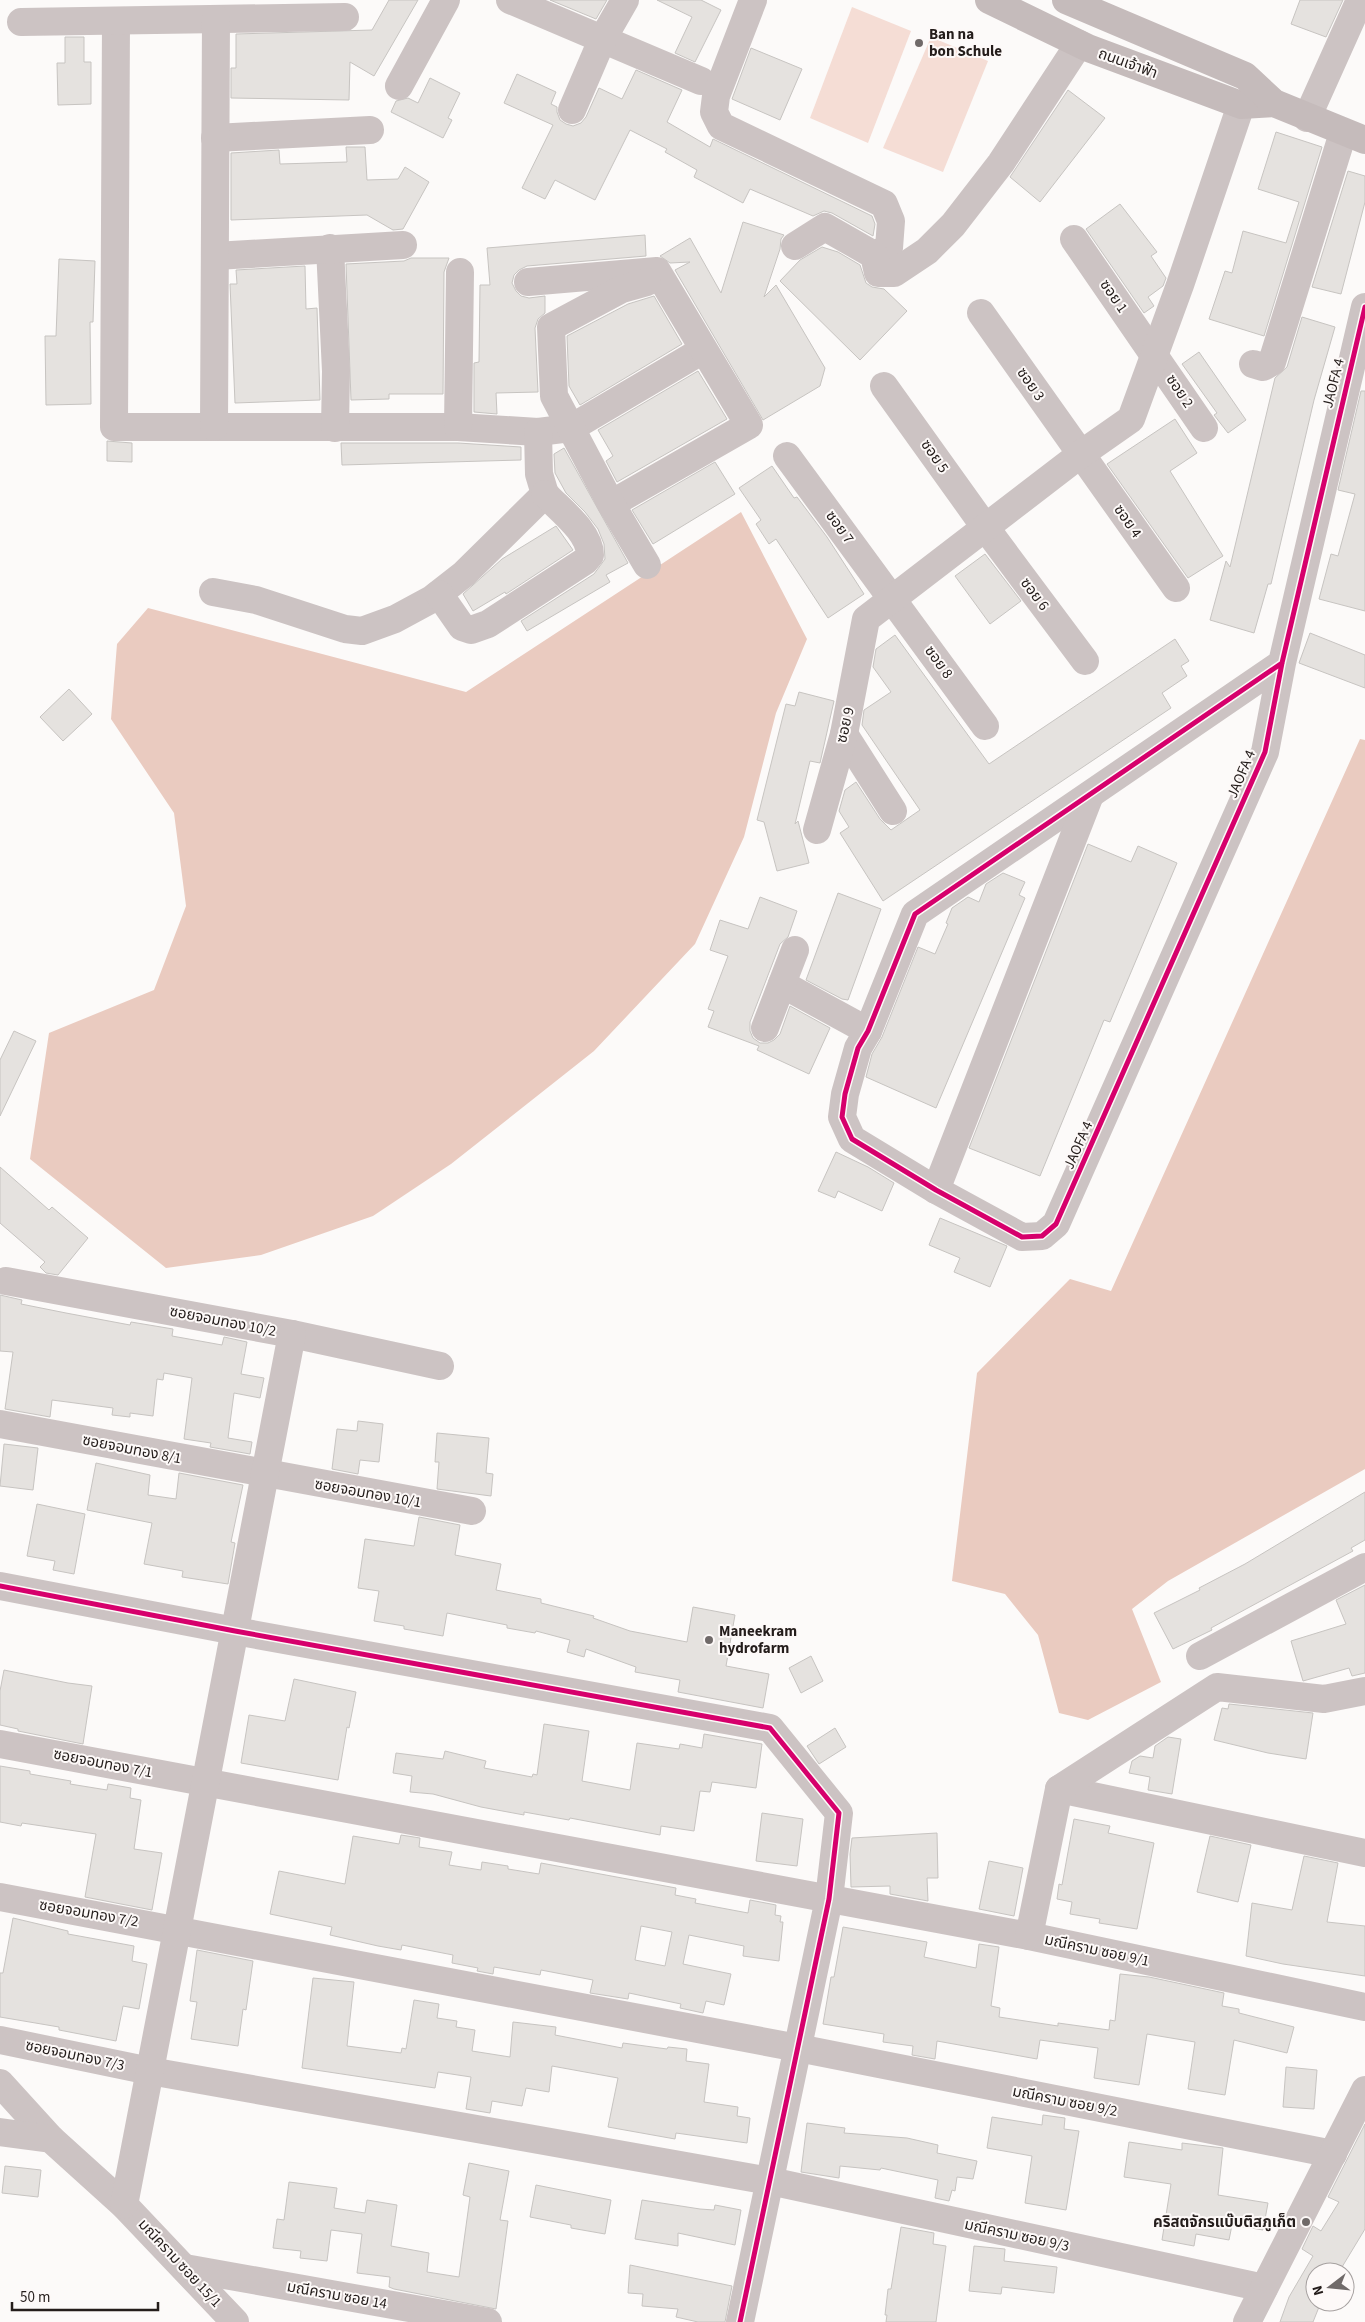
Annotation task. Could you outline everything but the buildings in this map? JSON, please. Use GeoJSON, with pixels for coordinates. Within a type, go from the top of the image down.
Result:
{"type":"FeatureCollection","features":[{"type":"Feature","properties":{"kind":"main road","name":"ถนนเจ้าฟ้า"},"geometry":{"type":"LineString","coordinates":[[990,0],[1079,44],[1241,104],[1274,103]]}},
{"type":"Feature","properties":{"kind":"main road","name":"ถนนเจ้าฟ้า"},"geometry":{"type":"LineString","coordinates":[[1066,0],[1099,6],[1245,76],[1274,103],[1354,136]]}},
{"type":"Feature","properties":{"kind":"street"},"geometry":{"type":"LineString","coordinates":[[399,86],[446,0]]}},
{"type":"Feature","properties":{"kind":"street"},"geometry":{"type":"LineString","coordinates":[[510,0],[701,81]]}},
{"type":"Feature","properties":{"kind":"street"},"geometry":{"type":"LineString","coordinates":[[572,110],[602,40],[625,0]]}},
{"type":"Feature","properties":{"kind":"street"},"geometry":{"type":"LineString","coordinates":[[753,0],[716,96],[714,112],[720,126],[884,204],[891,221],[889,248],[874,255]]}},
{"type":"Feature","properties":{"kind":"street"},"geometry":{"type":"LineString","coordinates":[[1307,118],[1360,0]]}},
{"type":"Feature","properties":{"kind":"street"},"geometry":{"type":"LineString","coordinates":[[21,22],[116,21],[159,10],[216,20],[345,17]]}},
{"type":"Feature","properties":{"kind":"street"},"geometry":{"type":"LineString","coordinates":[[214,427],[216,20]]}},
{"type":"Feature","properties":{"kind":"street"},"geometry":{"type":"LineString","coordinates":[[116,21],[114,427],[458,427],[538,432],[570,428],[702,350]]}},
{"type":"Feature","properties":{"kind":"street"},"geometry":{"type":"LineString","coordinates":[[795,246],[825,227],[874,255],[878,273],[894,273],[927,251],[953,225],[1002,163],[1079,44]]}},
{"type":"Feature","properties":{"kind":"street"},"geometry":{"type":"LineString","coordinates":[[892,598],[1131,418],[1241,104]]}},
{"type":"Feature","properties":{"kind":"street"},"geometry":{"type":"LineString","coordinates":[[215,138],[370,130]]}},
{"type":"Feature","properties":{"kind":"street"},"geometry":{"type":"LineString","coordinates":[[1253,364],[1263,368],[1272,362],[1354,136]]}},
{"type":"Feature","properties":{"kind":"street","name":"ซอย 1"},"geometry":{"type":"LineString","coordinates":[[1074,239],[1155,354]]}},
{"type":"Feature","properties":{"kind":"street"},"geometry":{"type":"LineString","coordinates":[[215,256],[403,245]]}},
{"type":"Feature","properties":{"kind":"street"},"geometry":{"type":"LineString","coordinates":[[330,248],[336,371],[335,428]]}},
{"type":"Feature","properties":{"kind":"street"},"geometry":{"type":"LineString","coordinates":[[528,282],[657,271],[702,350],[749,424],[611,504]]}},
{"type":"Feature","properties":{"kind":"street"},"geometry":{"type":"LineString","coordinates":[[458,427],[460,272]]}},
{"type":"Feature","properties":{"kind":"street"},"geometry":{"type":"LineString","coordinates":[[647,565],[611,504],[554,396],[550,327],[622,289],[660,278]]}},
{"type":"Feature","properties":{"kind":"street","name":"JAOFA 4"},"geometry":{"type":"LineString","coordinates":[[936,1190],[1022,1237],[1042,1236],[1056,1224],[1265,752],[1282,663],[1365,307]]}},
{"type":"Feature","properties":{"kind":"street","name":"ซอย 3"},"geometry":{"type":"LineString","coordinates":[[981,313],[1081,454]]}},
{"type":"Feature","properties":{"kind":"street","name":"ซอย 2"},"geometry":{"type":"LineString","coordinates":[[1155,354],[1204,428]]}},
{"type":"Feature","properties":{"kind":"street","name":"ซอย 5"},"geometry":{"type":"LineString","coordinates":[[884,386],[985,527]]}},
{"type":"Feature","properties":{"kind":"street"},"geometry":{"type":"LineString","coordinates":[[439,594],[462,627],[471,630],[488,624],[590,556],[590,549],[575,523],[545,494],[539,474],[538,432]]}},
{"type":"Feature","properties":{"kind":"street","name":"ซอย 4"},"geometry":{"type":"LineString","coordinates":[[1081,454],[1176,588]]}},
{"type":"Feature","properties":{"kind":"street","name":"ซอย 7"},"geometry":{"type":"LineString","coordinates":[[787,456],[892,598]]}},
{"type":"Feature","properties":{"kind":"street"},"geometry":{"type":"LineString","coordinates":[[213,592],[256,600],[344,629],[362,631],[395,619],[439,594],[464,574],[545,494]]}},
{"type":"Feature","properties":{"kind":"street","name":"ซอย 6"},"geometry":{"type":"LineString","coordinates":[[985,527],[1085,661]]}},
{"type":"Feature","properties":{"kind":"street","name":"ซอย 9"},"geometry":{"type":"LineString","coordinates":[[817,830],[844,734],[866,619],[892,598]]}},
{"type":"Feature","properties":{"kind":"street","name":"ซอย 8"},"geometry":{"type":"LineString","coordinates":[[892,598],[985,726]]}},
{"type":"Feature","properties":{"kind":"street"},"geometry":{"type":"LineString","coordinates":[[1090,795],[936,1190],[852,1139],[842,1117],[845,1094],[858,1048],[868,1032],[915,914],[1282,663]]}},
{"type":"Feature","properties":{"kind":"street"},"geometry":{"type":"LineString","coordinates":[[844,734],[893,811]]}},
{"type":"Feature","properties":{"kind":"street"},"geometry":{"type":"LineString","coordinates":[[765,1028],[795,950]]}},
{"type":"Feature","properties":{"kind":"street"},"geometry":{"type":"LineString","coordinates":[[782,984],[868,1032]]}},
{"type":"Feature","properties":{"kind":"street","name":"ซอยจอมทอง 10/2"},"geometry":{"type":"LineString","coordinates":[[6,1280],[292,1334],[440,1366]]}},
{"type":"Feature","properties":{"kind":"street"},"geometry":{"type":"LineString","coordinates":[[124,2205],[292,1334]]}},
{"type":"Feature","properties":{"kind":"street","name":"ซอยจอมทอง 8/1"},"geometry":{"type":"LineString","coordinates":[[0,1424],[265,1475]]}},
{"type":"Feature","properties":{"kind":"street","name":"ซอยจอมทอง 10/1"},"geometry":{"type":"LineString","coordinates":[[265,1475],[472,1511]]}},
{"type":"Feature","properties":{"kind":"street"},"geometry":{"type":"LineString","coordinates":[[1200,1656],[1365,1567]]}},
{"type":"Feature","properties":{"kind":"street"},"geometry":{"type":"LineString","coordinates":[[0,1586],[235,1631],[770,1728],[839,1813],[829,1900],[740,2322]]}},
{"type":"Feature","properties":{"kind":"street"},"geometry":{"type":"LineString","coordinates":[[1028,1936],[1059,1789],[1217,1687],[1324,1699],[1365,1691]]}},
{"type":"Feature","properties":{"kind":"street","name":"ซอยจอมทอง 7/1"},"geometry":{"type":"LineString","coordinates":[[0,1744],[829,1900]]}},
{"type":"Feature","properties":{"kind":"street"},"geometry":{"type":"LineString","coordinates":[[1059,1789],[1365,1853]]}},
{"type":"Feature","properties":{"kind":"street","name":"ซอยจอมทอง 7/2"},"geometry":{"type":"LineString","coordinates":[[0,1897],[798,2048]]}},
{"type":"Feature","properties":{"kind":"street","name":"มณีคราม ซอย 9/1"},"geometry":{"type":"LineString","coordinates":[[829,1900],[1028,1936],[1365,2007]]}},
{"type":"Feature","properties":{"kind":"street","name":"ซอยจอมทอง 7/3"},"geometry":{"type":"LineString","coordinates":[[0,2040],[150,2071],[770,2181]]}},
{"type":"Feature","properties":{"kind":"street","name":"มณีคราม ซอย 9/2"},"geometry":{"type":"LineString","coordinates":[[798,2048],[1333,2154]]}},
{"type":"Feature","properties":{"kind":"street","name":"มณีคราม ซอย 15/1"},"geometry":{"type":"LineString","coordinates":[[0,2084],[51,2139],[124,2205],[235,2322]]}},
{"type":"Feature","properties":{"kind":"street"},"geometry":{"type":"LineString","coordinates":[[1247,2322],[1365,2090]]}},
{"type":"Feature","properties":{"kind":"street"},"geometry":{"type":"LineString","coordinates":[[0,2132],[51,2139]]}},
{"type":"Feature","properties":{"kind":"street","name":"มณีคราม ซอย 9/3"},"geometry":{"type":"LineString","coordinates":[[770,2181],[1264,2288]]}},
{"type":"Feature","properties":{"kind":"street","name":"มณีคราม ซอย 14"},"geometry":{"type":"LineString","coordinates":[[185,2268],[488,2322]]}},
{"type":"Feature","properties":{"kind":"shaded area"},"geometry":{"type":"Polygon","coordinates":[[[852,7],[911,31],[868,143],[810,118],[852,7]]]}},
{"type":"Feature","properties":{"kind":"shaded area"},"geometry":{"type":"Polygon","coordinates":[[[931,37],[988,61],[943,172],[883,148],[931,37]]]}},
{"type":"Feature","properties":{"kind":"shaded area"},"geometry":{"type":"Polygon","coordinates":[[[741,512],[807,639],[776,713],[744,837],[695,944],[594,1051],[451,1164],[373,1216],[261,1255],[166,1268],[30,1159],[49,1033],[154,990],[186,906],[174,813],[111,719],[117,644],[148,608],[466,692],[741,512]]]}},
{"type":"Feature","properties":{"kind":"shaded area"},"geometry":{"type":"Polygon","coordinates":[[[1360,739],[1365,740],[1365,1469],[1168,1581],[1132,1609],[1161,1682],[1088,1720],[1059,1713],[1038,1635],[1005,1594],[952,1581],[977,1373],[1070,1279],[1111,1291],[1360,739]]]}},
{"type":"Feature","properties":{"kind":"cycle path"},"geometry":{"type":"LineString","coordinates":[[1282,663],[915,914],[868,1031],[858,1048],[845,1094],[842,1117],[852,1139],[936,1190],[1022,1237],[1042,1236],[1056,1224],[1265,752],[1282,663],[1365,307]]}},
{"type":"Feature","properties":{"kind":"cycle path"},"geometry":{"type":"LineString","coordinates":[[0,1586],[235,1631],[770,1728],[839,1813],[829,1899],[740,2322]]}},
{"type":"Feature","properties":{"kind":"place","name":"Ban na bon Schule"},"geometry":{"type":"Point","coordinates":[919,43]}},
{"type":"Feature","properties":{"kind":"place","name":"Maneekram hydrofarm"},"geometry":{"type":"Point","coordinates":[709,1640]}},
{"type":"Feature","properties":{"kind":"place","name":"คริสตจักรแบ๊บติสภูเก็ต"},"geometry":{"type":"Point","coordinates":[1306,2222]}}]}
